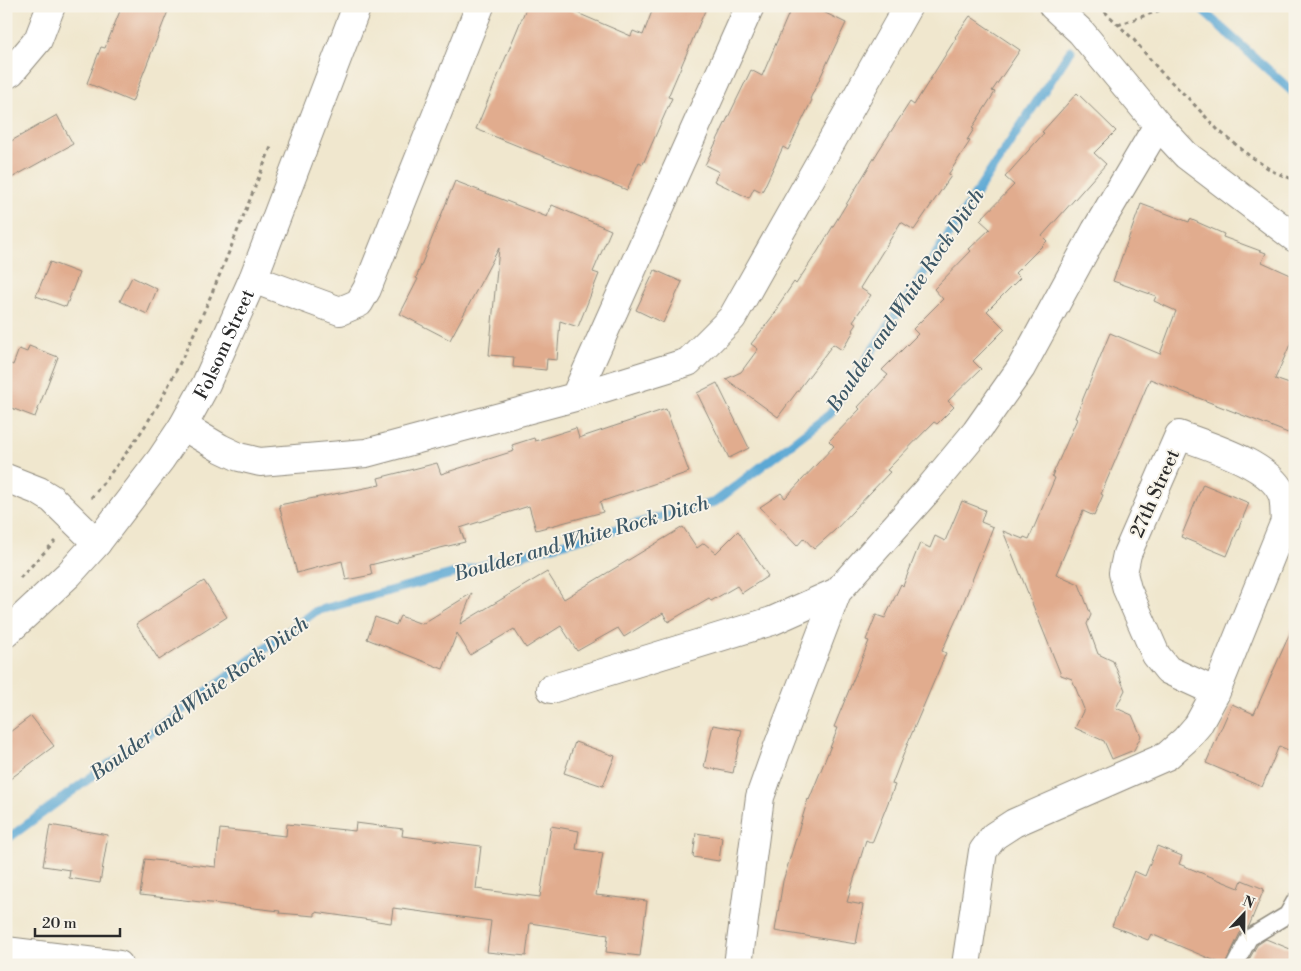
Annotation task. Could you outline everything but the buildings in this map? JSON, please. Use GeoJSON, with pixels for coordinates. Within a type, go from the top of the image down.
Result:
{"type":"FeatureCollection","features":[{"type":"Feature","properties":{"kind":"street"},"geometry":{"type":"LineString","coordinates":[[6,75],[11,72],[38,40],[51,6]]}},
{"type":"Feature","properties":{"kind":"street","name":"Folsom Street"},"geometry":{"type":"LineString","coordinates":[[6,632],[69,574],[97,543],[161,460],[183,426],[206,384],[253,279],[358,6]]}},
{"type":"Feature","properties":{"kind":"street"},"geometry":{"type":"LineString","coordinates":[[253,279],[340,311],[359,303],[370,280],[480,6]]}},
{"type":"Feature","properties":{"kind":"street"},"geometry":{"type":"LineString","coordinates":[[575,397],[750,6]]}},
{"type":"Feature","properties":{"kind":"street"},"geometry":{"type":"LineString","coordinates":[[183,426],[239,457],[260,462],[366,453],[575,397],[688,362],[732,318],[908,6]]}},
{"type":"Feature","properties":{"kind":"street"},"geometry":{"type":"LineString","coordinates":[[1053,6],[1081,32],[1158,125],[1186,155],[1295,238]]}},
{"type":"Feature","properties":{"kind":"street"},"geometry":{"type":"LineString","coordinates":[[738,965],[760,796],[837,592],[928,490],[976,432],[1021,368],[1096,230],[1158,125]]}},
{"type":"Feature","properties":{"kind":"street","name":"27th Street"},"geometry":{"type":"LineString","coordinates":[[966,965],[983,851],[994,836],[1014,823],[1167,756],[1185,740],[1198,724],[1216,692],[1285,521],[1282,494],[1267,474],[1243,460],[1180,434],[1127,554],[1123,573],[1127,589],[1156,655],[1168,670],[1216,692]]}},
{"type":"Feature","properties":{"kind":"street"},"geometry":{"type":"LineString","coordinates":[[6,478],[39,491],[52,499],[97,543]]}},
{"type":"Feature","properties":{"kind":"street"},"geometry":{"type":"LineString","coordinates":[[551,689],[772,621],[837,592]]}},
{"type":"Feature","properties":{"kind":"street"},"geometry":{"type":"LineString","coordinates":[[6,951],[120,965]]}},
{"type":"Feature","properties":{"kind":"lane"},"geometry":{"type":"LineString","coordinates":[[1235,965],[1249,938],[1287,915],[1295,901]]}},
{"type":"Feature","properties":{"kind":"path"},"geometry":{"type":"LineString","coordinates":[[1099,6],[1134,40],[1160,71],[1218,130],[1251,157],[1274,172],[1295,180]]}},
{"type":"Feature","properties":{"kind":"path"},"geometry":{"type":"LineString","coordinates":[[1118,25],[1172,6]]}},
{"type":"Feature","properties":{"kind":"path"},"geometry":{"type":"LineString","coordinates":[[18,581],[74,520],[136,440],[167,389],[200,320],[272,144]]}},
{"type":"Feature","properties":{"kind":"waterway"},"geometry":{"type":"LineString","coordinates":[[1204,12],[1295,94]]}},
{"type":"Feature","properties":{"kind":"waterway","name":"Boulder and White Rock Ditch"},"geometry":{"type":"LineString","coordinates":[[6,840],[316,611],[715,502],[830,414],[1071,50]]}}]}
